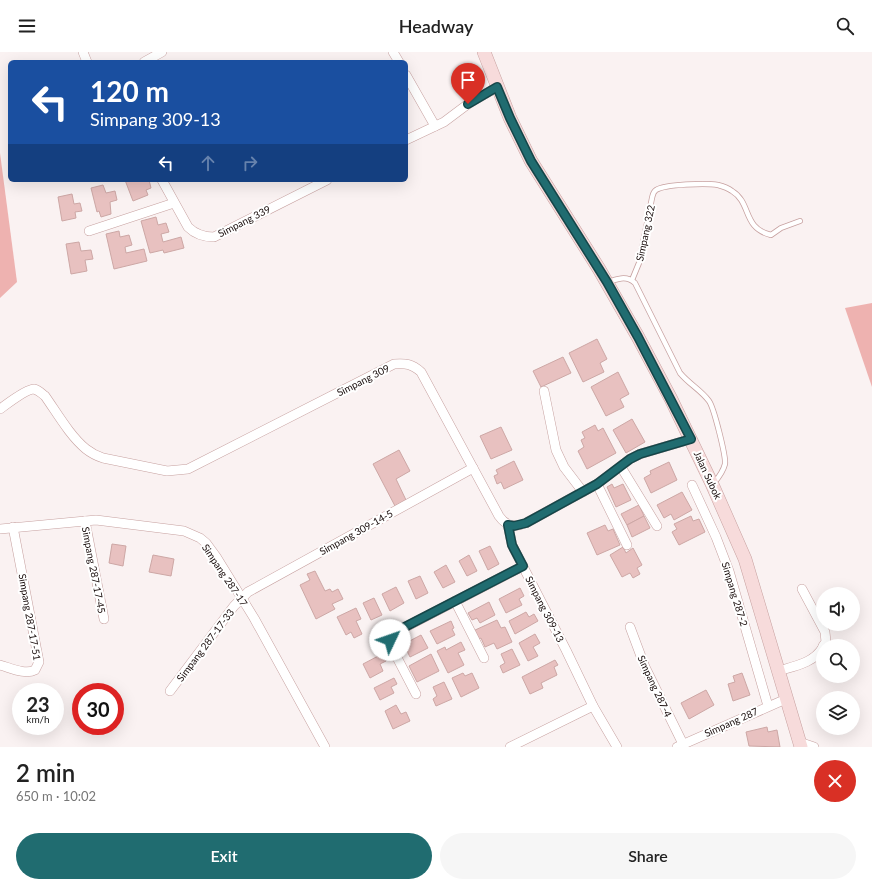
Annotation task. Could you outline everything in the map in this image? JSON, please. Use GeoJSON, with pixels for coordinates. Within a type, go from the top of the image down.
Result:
{"type":"FeatureCollection","features":[{"type":"Feature","properties":{"kind":"main road","name":"Jalan Subok"},"geometry":{"type":"LineString","coordinates":[[484,52],[510,118],[531,161],[607,282],[638,337],[691,439],[712,484],[745,559],[800,744]]}},
{"type":"Feature","properties":{"kind":"street"},"geometry":{"type":"LineString","coordinates":[[148,60],[162,52]]}},
{"type":"Feature","properties":{"kind":"street"},"geometry":{"type":"LineString","coordinates":[[408,79],[435,126]]}},
{"type":"Feature","properties":{"kind":"street"},"geometry":{"type":"LineString","coordinates":[[408,139],[444,122],[468,104],[497,87]]}},
{"type":"Feature","properties":{"kind":"street","name":"Simpang 339"},"geometry":{"type":"LineString","coordinates":[[163,182],[188,227],[192,231],[207,237],[214,237],[323,182]]}},
{"type":"Feature","properties":{"kind":"street"},"geometry":{"type":"LineString","coordinates":[[89,231],[174,203]]}},
{"type":"Feature","properties":{"kind":"street","name":"Simpang 309"},"geometry":{"type":"LineString","coordinates":[[0,409],[28,391],[34,389],[45,396],[78,442],[94,454],[110,460],[167,471],[178,471],[188,469],[394,364],[405,363],[414,366],[421,372],[499,516],[508,525]]}},
{"type":"Feature","properties":{"kind":"street"},"geometry":{"type":"LineString","coordinates":[[544,392],[556,450],[564,467],[583,492]]}},
{"type":"Feature","properties":{"kind":"street"},"geometry":{"type":"LineString","coordinates":[[508,525],[514,526],[526,523],[597,484],[630,459],[640,454],[691,439]]}},
{"type":"Feature","properties":{"kind":"street"},"geometry":{"type":"LineString","coordinates":[[621,467],[657,526]]}},
{"type":"Feature","properties":{"kind":"street","name":"Simpang 309-14-5"},"geometry":{"type":"LineString","coordinates":[[241,599],[248,592],[473,468]]}},
{"type":"Feature","properties":{"kind":"street"},"geometry":{"type":"LineString","coordinates":[[597,484],[628,545]]}},
{"type":"Feature","properties":{"kind":"street","name":"Simpang 287-2"},"geometry":{"type":"LineString","coordinates":[[692,485],[716,537],[729,571],[768,706]]}},
{"type":"Feature","properties":{"kind":"street","name":"Simpang 287-17"},"geometry":{"type":"LineString","coordinates":[[0,529],[85,521],[108,521],[184,531],[194,535],[206,543],[254,618],[325,747]]}},
{"type":"Feature","properties":{"kind":"street","name":"Simpang 287-17-45"},"geometry":{"type":"LineString","coordinates":[[85,521],[104,619]]}},
{"type":"Feature","properties":{"kind":"street","name":"Simpang 309-13"},"geometry":{"type":"LineString","coordinates":[[508,525],[512,545],[593,706]]}},
{"type":"Feature","properties":{"kind":"street","name":"Simpang 287-17-51"},"geometry":{"type":"LineString","coordinates":[[0,664],[31,672],[35,670],[39,662],[12,527]]}},
{"type":"Feature","properties":{"kind":"street"},"geometry":{"type":"LineString","coordinates":[[416,694],[390,644],[391,637],[395,632],[523,566]]}},
{"type":"Feature","properties":{"kind":"street"},"geometry":{"type":"LineString","coordinates":[[802,589],[826,632],[826,639]]}},
{"type":"Feature","properties":{"kind":"street","name":"Simpang 287-17-33"},"geometry":{"type":"LineString","coordinates":[[170,691],[234,606],[241,599]]}},
{"type":"Feature","properties":{"kind":"street"},"geometry":{"type":"LineString","coordinates":[[455,601],[484,658]]}},
{"type":"Feature","properties":{"kind":"street","name":"Simpang 287-4"},"geometry":{"type":"LineString","coordinates":[[630,627],[645,667],[680,745]]}},
{"type":"Feature","properties":{"kind":"street"},"geometry":{"type":"LineString","coordinates":[[778,671],[811,660],[816,656]]}},
{"type":"Feature","properties":{"kind":"street","name":"Simpang 287"},"geometry":{"type":"LineString","coordinates":[[680,745],[786,699]]}},
{"type":"Feature","properties":{"kind":"street"},"geometry":{"type":"LineString","coordinates":[[510,747],[593,706],[617,747]]}},
{"type":"Feature","properties":{"kind":"street"},"geometry":{"type":"LineString","coordinates":[[800,744],[814,747]]}},
{"type":"Feature","properties":{"kind":"lane","name":"Simpang 322"},"geometry":{"type":"LineString","coordinates":[[632,280],[639,263],[652,198],[654,192],[658,189],[685,185],[718,185],[732,191],[739,197],[753,226],[762,232],[771,235],[781,228],[800,221]]}},
{"type":"Feature","properties":{"kind":"lane"},"geometry":{"type":"LineString","coordinates":[[607,282],[624,278],[632,280],[635,283],[680,373],[711,403],[725,456],[723,470],[712,484]]}},
{"type":"Feature","properties":{"kind":"shaded area"},"geometry":{"type":"Polygon","coordinates":[[[0,153],[17,282],[0,298],[0,153]]]}},
{"type":"Feature","properties":{"kind":"shaded area"},"geometry":{"type":"Polygon","coordinates":[[[872,303],[872,387],[845,308],[872,303]]]}},
{"type":"Feature","properties":{"kind":"building"},"geometry":{"type":"Polygon","coordinates":[[[126,182],[150,182],[151,188],[146,190],[148,195],[133,201],[126,182]]]}},
{"type":"Feature","properties":{"kind":"building"},"geometry":{"type":"Polygon","coordinates":[[[103,185],[106,193],[115,191],[117,200],[110,202],[111,214],[101,217],[99,211],[97,212],[91,188],[103,185]]]}},
{"type":"Feature","properties":{"kind":"building"},"geometry":{"type":"Polygon","coordinates":[[[72,194],[74,204],[80,203],[82,211],[75,212],[76,218],[62,221],[58,197],[72,194]]]}},
{"type":"Feature","properties":{"kind":"building"},"geometry":{"type":"Polygon","coordinates":[[[156,217],[158,225],[166,223],[169,232],[161,234],[163,242],[181,237],[184,248],[164,253],[163,250],[150,253],[141,221],[156,217]]]}},
{"type":"Feature","properties":{"kind":"building"},"geometry":{"type":"Polygon","coordinates":[[[119,231],[120,237],[129,235],[132,245],[125,247],[126,253],[144,249],[147,261],[114,269],[106,234],[119,231]]]}},
{"type":"Feature","properties":{"kind":"building"},"geometry":{"type":"Polygon","coordinates":[[[79,242],[81,251],[91,250],[93,259],[85,260],[87,271],[71,274],[66,244],[79,242]]]}},
{"type":"Feature","properties":{"kind":"building"},"geometry":{"type":"Polygon","coordinates":[[[597,339],[607,359],[600,363],[604,372],[583,382],[569,353],[597,339]]]}},
{"type":"Feature","properties":{"kind":"building"},"geometry":{"type":"Polygon","coordinates":[[[563,357],[571,373],[541,387],[533,371],[563,357]]]}},
{"type":"Feature","properties":{"kind":"building"},"geometry":{"type":"Polygon","coordinates":[[[618,372],[629,394],[620,399],[624,407],[606,416],[591,387],[618,372]]]}},
{"type":"Feature","properties":{"kind":"building"},"geometry":{"type":"Polygon","coordinates":[[[632,419],[645,442],[626,453],[613,430],[632,419]]]}},
{"type":"Feature","properties":{"kind":"building"},"geometry":{"type":"Polygon","coordinates":[[[595,425],[598,431],[603,428],[616,453],[587,469],[578,451],[584,447],[581,440],[585,438],[582,432],[595,425]]]}},
{"type":"Feature","properties":{"kind":"building"},"geometry":{"type":"Polygon","coordinates":[[[501,427],[512,450],[491,459],[480,436],[501,427]]]}},
{"type":"Feature","properties":{"kind":"building"},"geometry":{"type":"Polygon","coordinates":[[[399,450],[410,471],[396,479],[406,500],[395,506],[373,464],[399,450]]]}},
{"type":"Feature","properties":{"kind":"building"},"geometry":{"type":"Polygon","coordinates":[[[514,461],[523,480],[504,489],[501,482],[497,484],[494,476],[498,474],[496,470],[514,461]]]}},
{"type":"Feature","properties":{"kind":"building"},"geometry":{"type":"Polygon","coordinates":[[[669,462],[677,480],[651,493],[644,478],[651,474],[650,471],[669,462]]]}},
{"type":"Feature","properties":{"kind":"building"},"geometry":{"type":"Polygon","coordinates":[[[612,484],[614,488],[623,484],[631,500],[616,507],[607,487],[612,484]]]}},
{"type":"Feature","properties":{"kind":"building"},"geometry":{"type":"Polygon","coordinates":[[[682,492],[692,510],[674,520],[671,514],[664,518],[657,505],[682,492]]]}},
{"type":"Feature","properties":{"kind":"building"},"geometry":{"type":"Polygon","coordinates":[[[639,505],[644,516],[627,525],[621,514],[639,505]]]}},
{"type":"Feature","properties":{"kind":"building"},"geometry":{"type":"Polygon","coordinates":[[[644,516],[650,528],[632,537],[627,525],[644,516]]]}},
{"type":"Feature","properties":{"kind":"building"},"geometry":{"type":"Polygon","coordinates":[[[691,516],[693,521],[699,519],[705,532],[679,545],[672,532],[677,529],[674,524],[691,516]]]}},
{"type":"Feature","properties":{"kind":"building"},"geometry":{"type":"Polygon","coordinates":[[[605,525],[608,531],[613,529],[620,545],[597,555],[587,533],[605,525]]]}},
{"type":"Feature","properties":{"kind":"building"},"geometry":{"type":"Polygon","coordinates":[[[112,544],[126,546],[123,566],[109,563],[112,544]]]}},
{"type":"Feature","properties":{"kind":"building"},"geometry":{"type":"Polygon","coordinates":[[[490,546],[499,564],[488,570],[479,551],[490,546]]]}},
{"type":"Feature","properties":{"kind":"building"},"geometry":{"type":"Polygon","coordinates":[[[623,547],[626,553],[633,548],[642,565],[637,568],[640,574],[633,578],[630,573],[622,577],[610,555],[623,547]]]}},
{"type":"Feature","properties":{"kind":"building"},"geometry":{"type":"Polygon","coordinates":[[[153,555],[174,559],[171,576],[149,572],[153,555]]]}},
{"type":"Feature","properties":{"kind":"building"},"geometry":{"type":"Polygon","coordinates":[[[469,555],[477,571],[467,576],[459,561],[469,555]]]}},
{"type":"Feature","properties":{"kind":"building"},"geometry":{"type":"Polygon","coordinates":[[[446,565],[455,582],[443,588],[434,572],[446,565]]]}},
{"type":"Feature","properties":{"kind":"building"},"geometry":{"type":"Polygon","coordinates":[[[315,571],[325,591],[330,589],[332,592],[338,589],[343,599],[332,604],[335,609],[316,619],[300,585],[310,580],[307,574],[315,571]]]}},
{"type":"Feature","properties":{"kind":"building"},"geometry":{"type":"Polygon","coordinates":[[[420,576],[428,593],[416,599],[408,581],[420,576]]]}},
{"type":"Feature","properties":{"kind":"building"},"geometry":{"type":"Polygon","coordinates":[[[396,587],[404,603],[390,611],[382,594],[396,587]]]}},
{"type":"Feature","properties":{"kind":"building"},"geometry":{"type":"Polygon","coordinates":[[[520,588],[524,596],[519,599],[522,605],[506,613],[499,599],[520,588]]]}},
{"type":"Feature","properties":{"kind":"building"},"geometry":{"type":"Polygon","coordinates":[[[374,598],[382,615],[371,620],[363,603],[374,598]]]}},
{"type":"Feature","properties":{"kind":"building"},"geometry":{"type":"Polygon","coordinates":[[[489,602],[495,615],[480,623],[477,618],[472,620],[468,613],[489,602]]]}},
{"type":"Feature","properties":{"kind":"building"},"geometry":{"type":"Polygon","coordinates":[[[356,608],[361,619],[356,621],[362,634],[354,638],[351,632],[346,635],[337,617],[356,608]]]}},
{"type":"Feature","properties":{"kind":"building"},"geometry":{"type":"Polygon","coordinates":[[[526,612],[529,617],[534,614],[538,621],[515,634],[509,621],[526,612]]]}},
{"type":"Feature","properties":{"kind":"building"},"geometry":{"type":"Polygon","coordinates":[[[497,620],[501,628],[505,627],[512,642],[497,649],[494,643],[485,647],[481,638],[477,640],[473,631],[497,620]]]}},
{"type":"Feature","properties":{"kind":"building"},"geometry":{"type":"Polygon","coordinates":[[[451,621],[454,628],[452,629],[455,635],[437,644],[430,631],[451,621]]]}},
{"type":"Feature","properties":{"kind":"building"},"geometry":{"type":"Polygon","coordinates":[[[535,634],[540,643],[533,647],[538,656],[528,661],[519,643],[535,634]]]}},
{"type":"Feature","properties":{"kind":"building"},"geometry":{"type":"Polygon","coordinates":[[[421,635],[428,648],[410,657],[407,651],[403,653],[400,646],[421,635]]]}},
{"type":"Feature","properties":{"kind":"building"},"geometry":{"type":"Polygon","coordinates":[[[461,642],[465,650],[458,653],[464,665],[448,673],[437,651],[445,647],[446,650],[461,642]]]}},
{"type":"Feature","properties":{"kind":"building"},"geometry":{"type":"Polygon","coordinates":[[[512,649],[520,665],[503,673],[500,666],[505,663],[501,654],[512,649]]]}},
{"type":"Feature","properties":{"kind":"building"},"geometry":{"type":"Polygon","coordinates":[[[382,654],[386,661],[380,664],[383,671],[370,678],[363,664],[382,654]]]}},
{"type":"Feature","properties":{"kind":"building"},"geometry":{"type":"Polygon","coordinates":[[[431,654],[439,671],[417,682],[409,666],[431,654]]]}},
{"type":"Feature","properties":{"kind":"building"},"geometry":{"type":"Polygon","coordinates":[[[555,660],[558,665],[554,667],[557,675],[541,683],[543,688],[530,694],[522,677],[555,660]]]}},
{"type":"Feature","properties":{"kind":"building"},"geometry":{"type":"Polygon","coordinates":[[[463,673],[465,676],[472,673],[479,688],[461,697],[452,678],[463,673]]]}},
{"type":"Feature","properties":{"kind":"building"},"geometry":{"type":"Polygon","coordinates":[[[742,673],[750,695],[733,701],[728,684],[735,682],[733,676],[742,673]]]}},
{"type":"Feature","properties":{"kind":"building"},"geometry":{"type":"Polygon","coordinates":[[[394,678],[397,684],[391,687],[394,693],[380,700],[374,688],[394,678]]]}},
{"type":"Feature","properties":{"kind":"building"},"geometry":{"type":"Polygon","coordinates":[[[444,682],[452,699],[436,706],[433,699],[437,696],[433,687],[444,682]]]}},
{"type":"Feature","properties":{"kind":"building"},"geometry":{"type":"Polygon","coordinates":[[[706,690],[714,705],[689,719],[681,703],[706,690]]]}},
{"type":"Feature","properties":{"kind":"building"},"geometry":{"type":"Polygon","coordinates":[[[396,705],[401,714],[406,712],[410,721],[393,729],[385,711],[396,705]]]}},
{"type":"Feature","properties":{"kind":"building"},"geometry":{"type":"Polygon","coordinates":[[[767,727],[768,732],[777,730],[780,747],[749,746],[746,732],[767,727]]]}},
{"type":"Feature","properties":{"kind":"route"},"geometry":{"type":"LineString","coordinates":[[390,640],[392,634],[395,632],[523,566],[512,545],[508,525],[520,526],[526,523],[597,484],[630,459],[640,454],[691,439],[638,337],[607,282],[531,161],[497,87],[468,104]]}}]}
